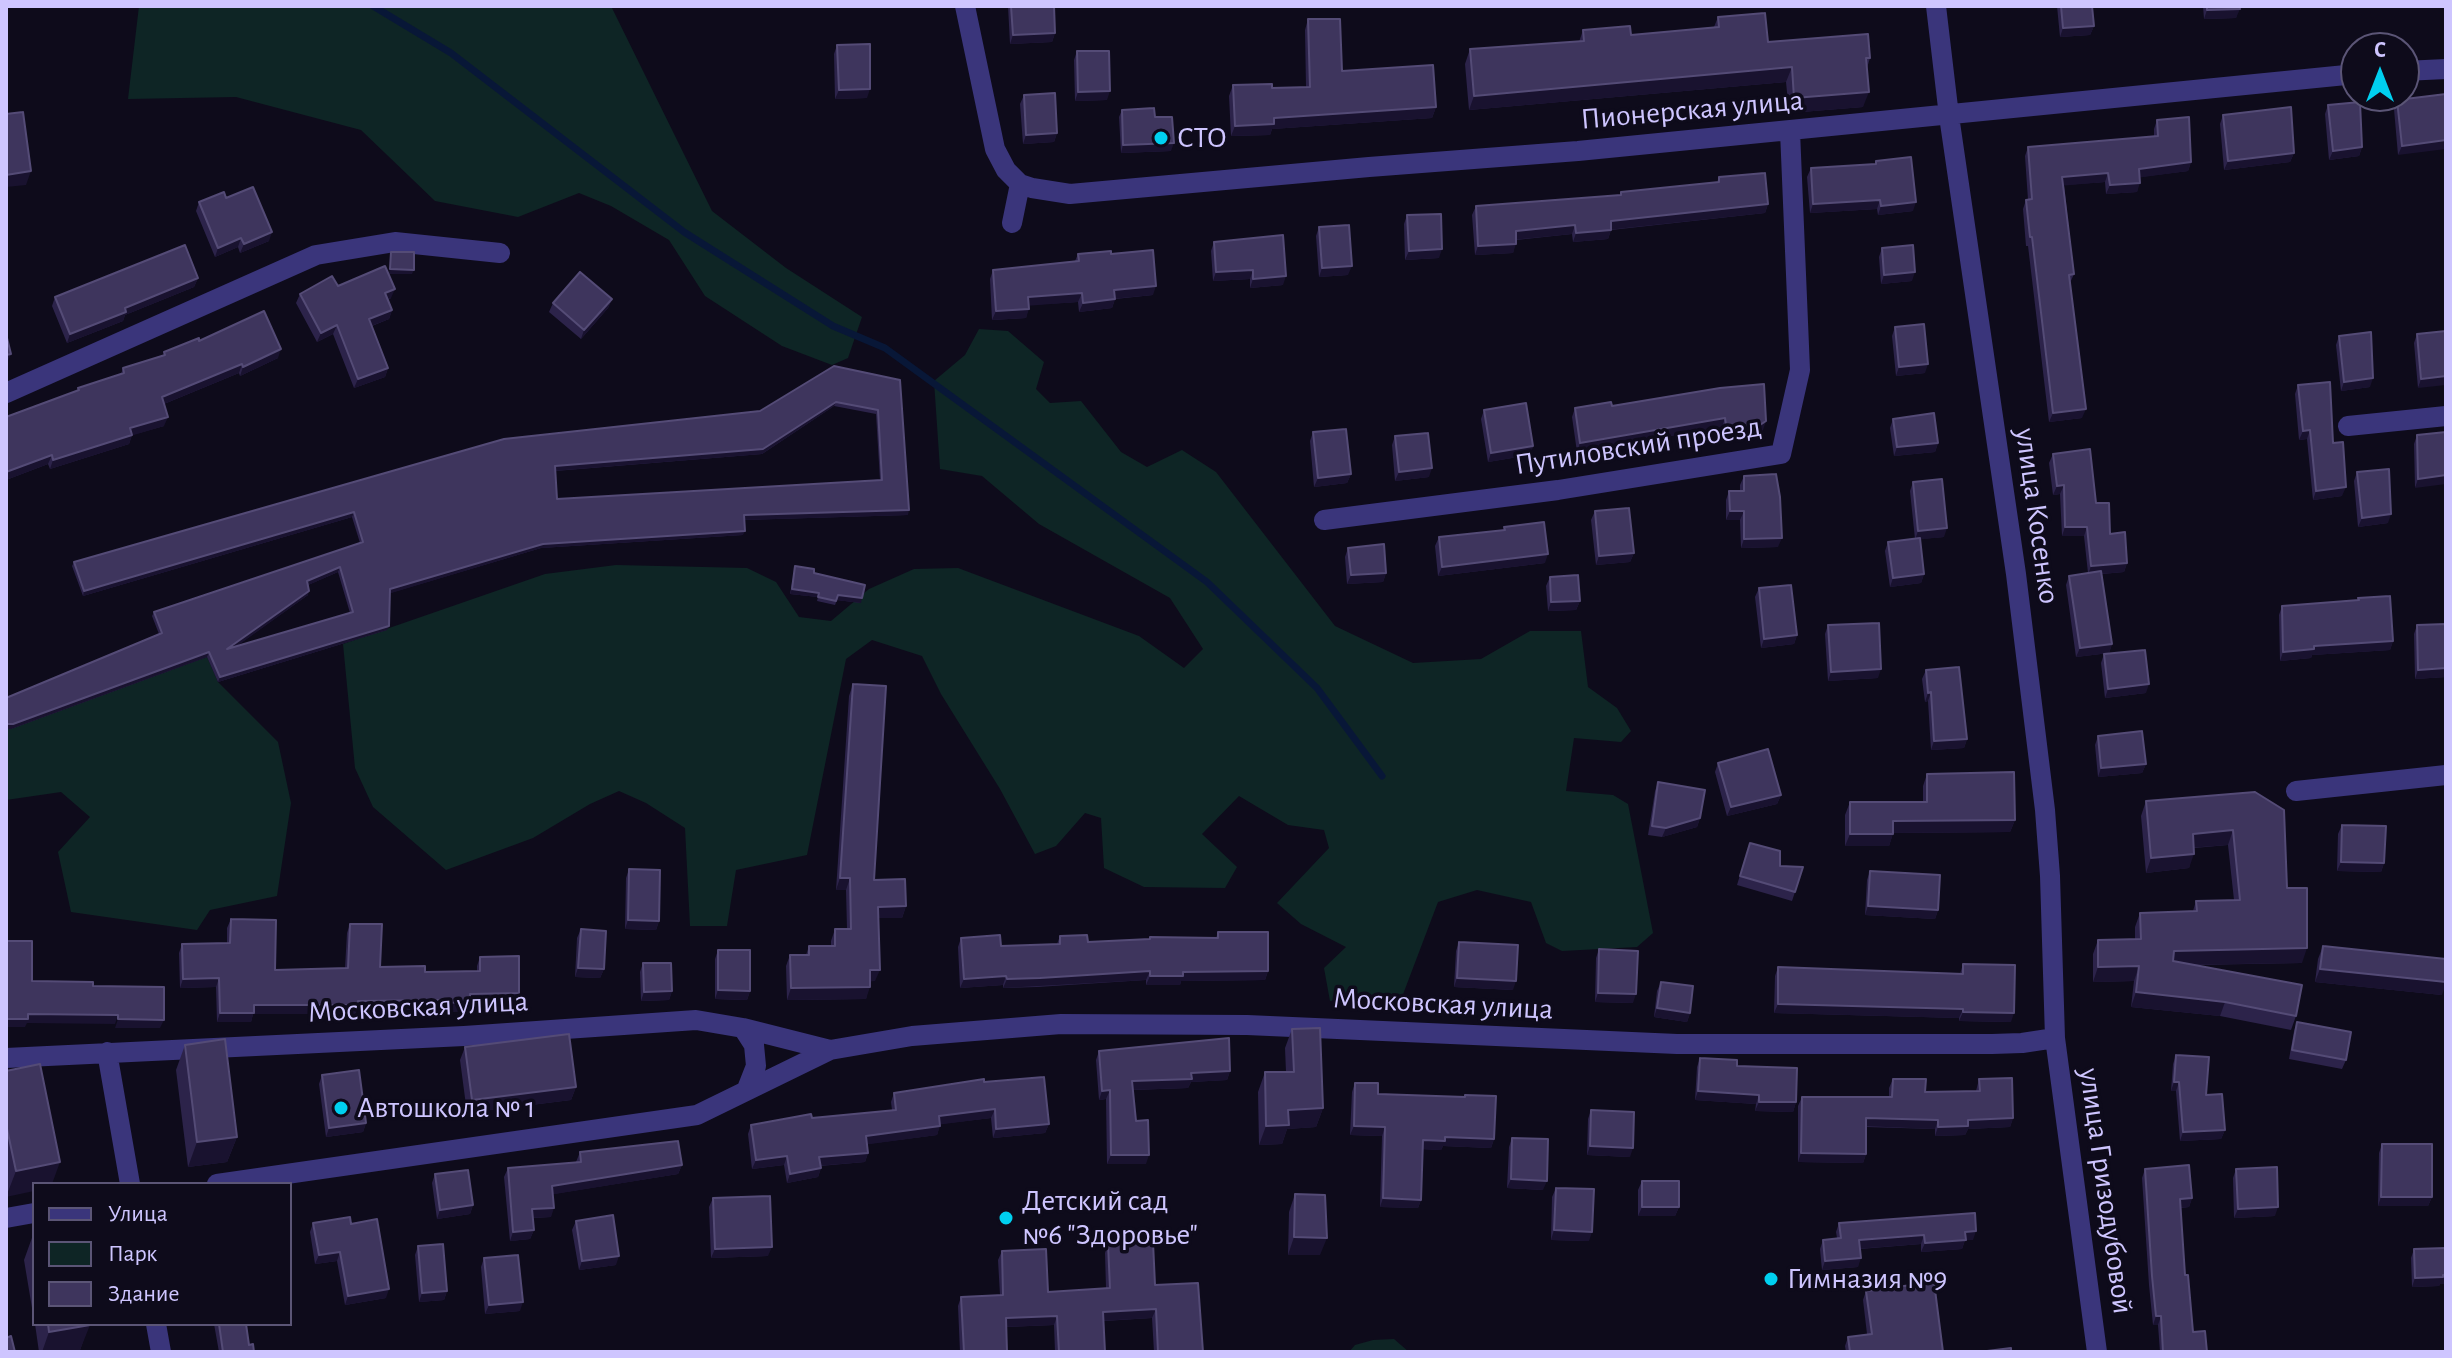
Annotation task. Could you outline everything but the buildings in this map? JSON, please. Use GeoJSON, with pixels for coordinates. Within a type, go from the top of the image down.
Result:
{"type":"FeatureCollection","features":[{"type":"Feature","properties":{"kind":"street"},"geometry":{"type":"LineString","coordinates":[[965,6],[995,149],[1006,170],[1026,186],[1012,223]]}},
{"type":"Feature","properties":{"kind":"street","name":"улица Косенко"},"geometry":{"type":"LineString","coordinates":[[1936,6],[1949,116],[2016,574],[2043,794],[2050,876],[2055,1038]]}},
{"type":"Feature","properties":{"kind":"street"},"geometry":{"type":"LineString","coordinates":[[2420,70],[2446,69]]}},
{"type":"Feature","properties":{"kind":"street","name":"Пионерская улица"},"geometry":{"type":"LineString","coordinates":[[1026,186],[1070,194],[1103,192],[1790,131],[2340,76]]}},
{"type":"Feature","properties":{"kind":"street","name":"Путиловский проезд"},"geometry":{"type":"LineString","coordinates":[[1324,520],[1558,490],[1781,454],[1800,370],[1790,131]]}},
{"type":"Feature","properties":{"kind":"street"},"geometry":{"type":"LineString","coordinates":[[6,393],[316,255],[395,242],[500,253]]}},
{"type":"Feature","properties":{"kind":"street"},"geometry":{"type":"LineString","coordinates":[[2348,426],[2446,416]]}},
{"type":"Feature","properties":{"kind":"street"},"geometry":{"type":"LineString","coordinates":[[2296,791],[2446,775]]}},
{"type":"Feature","properties":{"kind":"street","name":"Московская улица"},"geometry":{"type":"LineString","coordinates":[[6,1058],[464,1036],[696,1020],[743,1028],[830,1050]]}},
{"type":"Feature","properties":{"kind":"street","name":"Московская улица"},"geometry":{"type":"LineString","coordinates":[[231,1182],[697,1115],[830,1050],[912,1036],[1061,1024],[1247,1025],[1677,1044],[1992,1044],[2055,1038]]}},
{"type":"Feature","properties":{"kind":"street"},"geometry":{"type":"LineString","coordinates":[[743,1028],[754,1045],[756,1066],[747,1089]]}},
{"type":"Feature","properties":{"kind":"street","name":"улица Гризодубовой"},"geometry":{"type":"LineString","coordinates":[[2055,1038],[2097,1352]]}},
{"type":"Feature","properties":{"kind":"street"},"geometry":{"type":"LineString","coordinates":[[107,1052],[130,1182]]}},
{"type":"Feature","properties":{"kind":"street"},"geometry":{"type":"LineString","coordinates":[[6,1218],[32,1213]]}},
{"type":"Feature","properties":{"kind":"street"},"geometry":{"type":"LineString","coordinates":[[156,1326],[161,1352]]}},
{"type":"Feature","properties":{"kind":"green space"},"geometry":{"type":"Polygon","coordinates":[[[139,6],[611,6],[712,211],[786,268],[862,317],[848,358],[832,365],[782,346],[705,296],[669,240],[611,206],[579,193],[518,217],[435,201],[361,130],[236,97],[128,99],[139,6]]]}},
{"type":"Feature","properties":{"kind":"green space"},"geometry":{"type":"Polygon","coordinates":[[[979,329],[1008,331],[1044,362],[1036,389],[1050,403],[1081,401],[1121,452],[1147,467],[1182,450],[1216,472],[1335,626],[1413,663],[1481,659],[1530,631],[1581,631],[1588,687],[1617,708],[1631,731],[1621,742],[1574,738],[1566,791],[1613,795],[1628,804],[1653,933],[1637,947],[1562,951],[1546,943],[1531,902],[1477,890],[1438,902],[1402,997],[1330,1001],[1324,968],[1346,947],[1301,924],[1277,903],[1329,848],[1324,830],[1288,825],[1239,796],[1202,834],[1237,867],[1225,888],[1144,887],[1104,868],[1101,818],[1085,813],[1056,846],[1035,854],[922,656],[872,640],[846,659],[807,855],[736,870],[727,926],[690,926],[685,828],[646,803],[619,791],[590,804],[533,838],[446,870],[373,807],[355,768],[343,644],[545,574],[616,565],[747,568],[776,582],[799,617],[831,621],[869,589],[914,569],[958,568],[1139,636],[1184,668],[1203,649],[1170,598],[1039,524],[982,476],[940,469],[934,381],[965,355],[979,329]]]}},
{"type":"Feature","properties":{"kind":"green space"},"geometry":{"type":"Polygon","coordinates":[[[207,657],[218,682],[278,742],[291,803],[277,896],[210,910],[197,930],[71,912],[58,852],[90,817],[61,792],[6,800],[6,729],[207,657]]]}},
{"type":"Feature","properties":{"kind":"green space"},"geometry":{"type":"Polygon","coordinates":[[[1394,1339],[1409,1352],[1349,1352],[1355,1345],[1394,1339]]]}},
{"type":"Feature","properties":{"kind":"waterway"},"geometry":{"type":"LineString","coordinates":[[373,6],[451,53],[684,232],[833,326],[885,348],[1207,582],[1317,688],[1382,776]]}},
{"type":"Feature","properties":{"kind":"place","name":"СТО"},"geometry":{"type":"Point","coordinates":[1161,138]}},
{"type":"Feature","properties":{"kind":"place","name":"Автошкола № 1"},"geometry":{"type":"Point","coordinates":[341,1108]}},
{"type":"Feature","properties":{"kind":"place","name":"Детский сад №6 \"Здоровье\""},"geometry":{"type":"Point","coordinates":[1006,1218]}},
{"type":"Feature","properties":{"kind":"place","name":"Гимназия №9"},"geometry":{"type":"Point","coordinates":[1771,1279]}}]}
